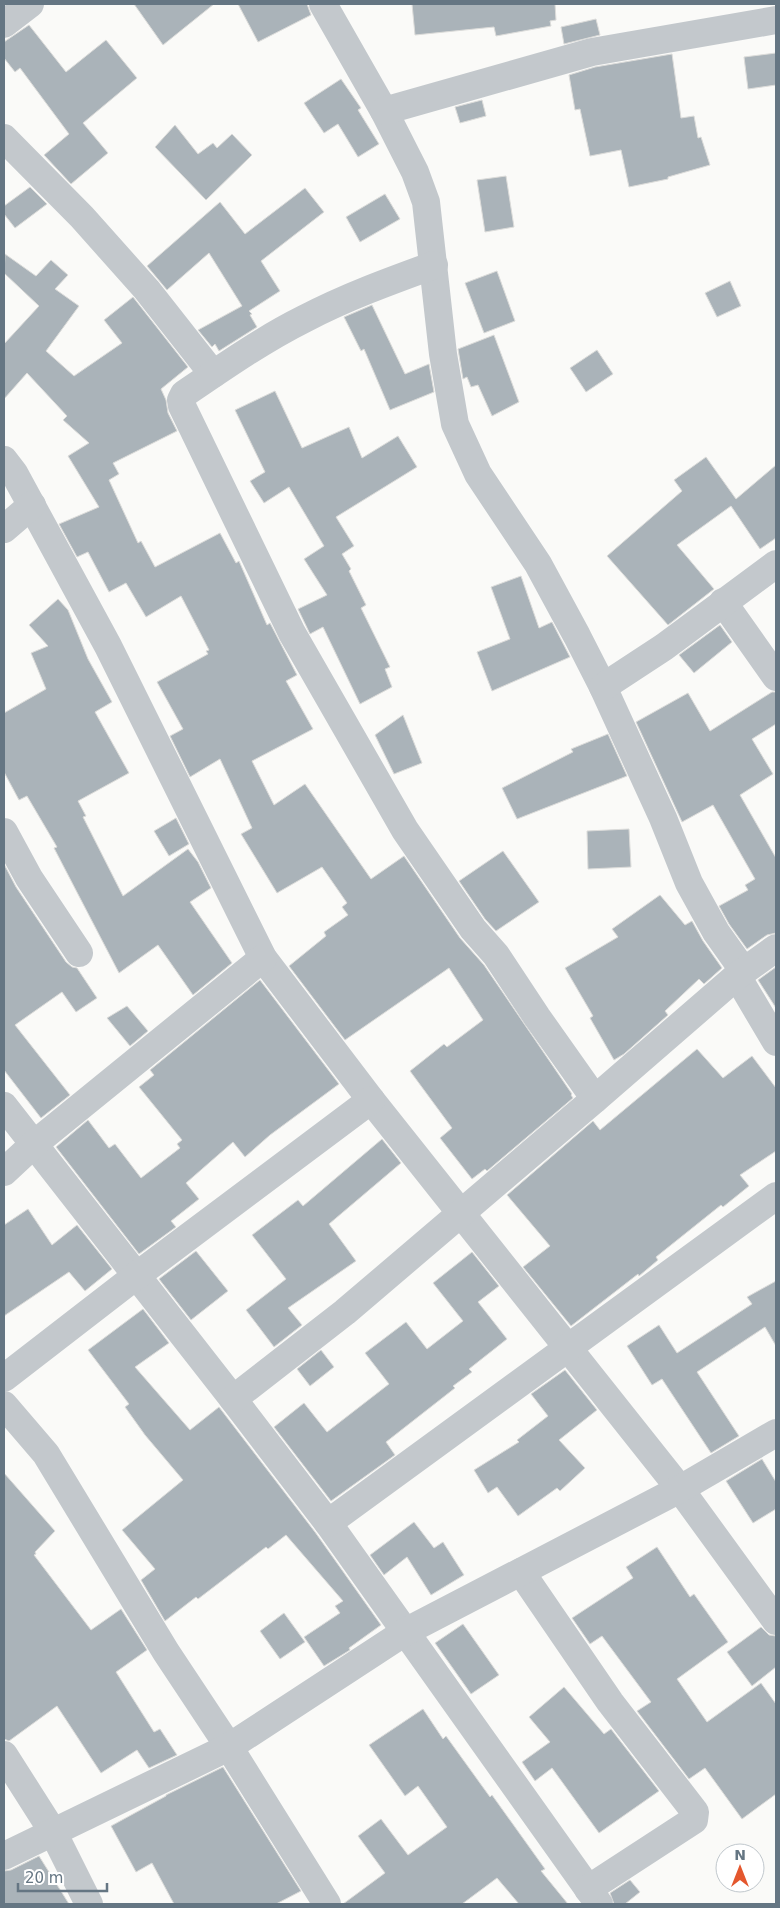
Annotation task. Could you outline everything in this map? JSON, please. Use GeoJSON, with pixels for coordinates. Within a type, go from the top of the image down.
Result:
{"type":"FeatureCollection","features":[{"type":"Feature","properties":{"kind":"street"},"geometry":{"type":"LineString","coordinates":[[4,24],[30,4]]}},
{"type":"Feature","properties":{"kind":"street"},"geometry":{"type":"LineString","coordinates":[[323,4],[384,111],[415,172],[426,202],[444,354],[455,424],[478,474],[538,564],[603,687],[663,818],[689,883],[740,973],[776,1042]]}},
{"type":"Feature","properties":{"kind":"street"},"geometry":{"type":"LineString","coordinates":[[384,111],[592,52],[776,20]]}},
{"type":"Feature","properties":{"kind":"street"},"geometry":{"type":"LineString","coordinates":[[4,138],[82,217],[148,290],[213,374]]}},
{"type":"Feature","properties":{"kind":"street"},"geometry":{"type":"LineString","coordinates":[[434,265],[372,287],[303,319],[184,394],[181,400],[182,406],[292,633],[405,830],[474,929],[496,955],[595,1099]]}},
{"type":"Feature","properties":{"kind":"street"},"geometry":{"type":"LineString","coordinates":[[4,460],[14,473],[108,646],[263,958],[371,1100],[680,1489],[776,1621]]}},
{"type":"Feature","properties":{"kind":"street"},"geometry":{"type":"LineString","coordinates":[[4,528],[32,506]]}},
{"type":"Feature","properties":{"kind":"street"},"geometry":{"type":"LineString","coordinates":[[603,687],[664,646],[776,564]]}},
{"type":"Feature","properties":{"kind":"street"},"geometry":{"type":"LineString","coordinates":[[723,602],[776,677]]}},
{"type":"Feature","properties":{"kind":"street"},"geometry":{"type":"LineString","coordinates":[[4,832],[30,878],[79,953]]}},
{"type":"Feature","properties":{"kind":"street"},"geometry":{"type":"LineString","coordinates":[[232,1398],[345,1312],[740,973],[776,948]]}},
{"type":"Feature","properties":{"kind":"street"},"geometry":{"type":"LineString","coordinates":[[4,1172],[33,1145],[263,958]]}},
{"type":"Feature","properties":{"kind":"street"},"geometry":{"type":"LineString","coordinates":[[4,1378],[136,1276],[371,1100]]}},
{"type":"Feature","properties":{"kind":"street"},"geometry":{"type":"LineString","coordinates":[[4,1106],[328,1524],[593,1897],[694,1820],[695,1812],[610,1702],[521,1572]]}},
{"type":"Feature","properties":{"kind":"street"},"geometry":{"type":"LineString","coordinates":[[328,1524],[776,1196]]}},
{"type":"Feature","properties":{"kind":"street"},"geometry":{"type":"LineString","coordinates":[[4,1406],[46,1454],[166,1652],[229,1747],[327,1904]]}},
{"type":"Feature","properties":{"kind":"street"},"geometry":{"type":"LineString","coordinates":[[4,1856],[229,1747],[405,1632],[680,1489],[776,1433]]}},
{"type":"Feature","properties":{"kind":"street"},"geometry":{"type":"LineString","coordinates":[[4,1755],[53,1832],[89,1904]]}},
{"type":"Feature","properties":{"kind":"building"},"geometry":{"type":"Polygon","coordinates":[[[134,4],[214,4],[163,45],[134,4]]]}},
{"type":"Feature","properties":{"kind":"building"},"geometry":{"type":"Polygon","coordinates":[[[238,4],[307,4],[311,15],[258,42],[238,4]]]}},
{"type":"Feature","properties":{"kind":"building"},"geometry":{"type":"Polygon","coordinates":[[[412,4],[555,4],[556,20],[550,21],[551,26],[496,36],[494,27],[415,35],[412,4]]]}},
{"type":"Feature","properties":{"kind":"building"},"geometry":{"type":"Polygon","coordinates":[[[596,19],[600,35],[564,44],[561,27],[596,19]]]}},
{"type":"Feature","properties":{"kind":"building"},"geometry":{"type":"Polygon","coordinates":[[[29,25],[66,72],[106,40],[137,78],[83,123],[108,153],[71,184],[44,155],[69,134],[20,68],[15,72],[4,58],[4,42],[29,25]]]}},
{"type":"Feature","properties":{"kind":"building"},"geometry":{"type":"Polygon","coordinates":[[[776,53],[776,85],[748,89],[744,57],[776,53]]]}},
{"type":"Feature","properties":{"kind":"building"},"geometry":{"type":"Polygon","coordinates":[[[672,54],[681,118],[694,116],[698,138],[701,137],[710,165],[668,177],[668,179],[629,187],[621,150],[590,156],[580,109],[575,110],[569,75],[595,67],[672,54]]]}},
{"type":"Feature","properties":{"kind":"building"},"geometry":{"type":"Polygon","coordinates":[[[341,79],[361,108],[358,110],[379,144],[358,157],[338,124],[324,133],[304,103],[341,79]]]}},
{"type":"Feature","properties":{"kind":"building"},"geometry":{"type":"Polygon","coordinates":[[[482,100],[486,116],[460,123],[455,107],[482,100]]]}},
{"type":"Feature","properties":{"kind":"building"},"geometry":{"type":"Polygon","coordinates":[[[175,125],[198,154],[213,143],[217,148],[232,134],[252,155],[206,200],[155,147],[175,125]]]}},
{"type":"Feature","properties":{"kind":"building"},"geometry":{"type":"Polygon","coordinates":[[[506,176],[514,227],[485,232],[477,180],[506,176]]]}},
{"type":"Feature","properties":{"kind":"building"},"geometry":{"type":"Polygon","coordinates":[[[30,187],[47,204],[15,228],[4,214],[4,206],[30,187]]]}},
{"type":"Feature","properties":{"kind":"building"},"geometry":{"type":"Polygon","coordinates":[[[305,188],[324,212],[261,261],[280,291],[249,311],[257,327],[219,351],[215,344],[212,347],[198,330],[242,306],[209,253],[167,290],[147,266],[220,202],[245,234],[305,188]]]}},
{"type":"Feature","properties":{"kind":"building"},"geometry":{"type":"Polygon","coordinates":[[[385,194],[400,219],[360,242],[346,217],[385,194]]]}},
{"type":"Feature","properties":{"kind":"building"},"geometry":{"type":"Polygon","coordinates":[[[5,254],[36,276],[51,260],[68,275],[55,289],[79,306],[46,351],[74,376],[122,343],[104,320],[133,297],[188,367],[161,389],[166,400],[168,413],[177,431],[113,463],[119,474],[109,480],[138,543],[141,541],[155,567],[220,533],[236,563],[239,561],[267,625],[270,623],[297,675],[286,681],[313,729],[252,761],[274,805],[305,784],[371,879],[404,856],[460,938],[484,965],[572,1094],[573,1098],[487,1171],[485,1169],[472,1179],[440,1138],[452,1128],[410,1071],[444,1044],[447,1047],[483,1020],[449,968],[345,1040],[289,966],[326,936],[324,932],[348,915],[342,907],[347,903],[322,867],[277,893],[241,834],[252,828],[220,759],[190,777],[170,736],[183,729],[157,682],[208,654],[206,651],[209,650],[181,596],[146,617],[126,583],[109,592],[88,552],[77,557],[59,524],[99,507],[68,456],[89,443],[63,420],[67,416],[27,373],[4,399],[4,344],[39,306],[4,273],[5,254]]]}},
{"type":"Feature","properties":{"kind":"building"},"geometry":{"type":"Polygon","coordinates":[[[497,271],[515,321],[484,333],[465,283],[497,271]]]}},
{"type":"Feature","properties":{"kind":"building"},"geometry":{"type":"Polygon","coordinates":[[[730,281],[741,306],[717,317],[705,293],[730,281]]]}},
{"type":"Feature","properties":{"kind":"building"},"geometry":{"type":"Polygon","coordinates":[[[372,305],[405,374],[429,364],[434,392],[390,410],[364,349],[361,351],[344,317],[372,305]]]}},
{"type":"Feature","properties":{"kind":"building"},"geometry":{"type":"Polygon","coordinates":[[[494,335],[519,402],[492,416],[478,385],[471,387],[467,377],[463,379],[458,349],[494,335]]]}},
{"type":"Feature","properties":{"kind":"building"},"geometry":{"type":"Polygon","coordinates":[[[597,350],[613,374],[586,392],[570,368],[597,350]]]}},
{"type":"Feature","properties":{"kind":"building"},"geometry":{"type":"Polygon","coordinates":[[[275,391],[302,448],[349,427],[362,458],[398,436],[417,467],[336,517],[354,546],[342,554],[351,569],[349,571],[366,605],[361,608],[390,667],[385,669],[392,687],[360,704],[323,627],[310,634],[298,609],[327,595],[304,559],[324,546],[289,487],[264,503],[250,481],[265,472],[235,410],[275,391]]]}},
{"type":"Feature","properties":{"kind":"building"},"geometry":{"type":"Polygon","coordinates":[[[706,457],[736,499],[776,465],[776,538],[760,549],[731,506],[677,545],[714,589],[668,625],[607,556],[682,491],[674,480],[706,457]]]}},
{"type":"Feature","properties":{"kind":"building"},"geometry":{"type":"Polygon","coordinates":[[[521,576],[539,628],[552,622],[570,657],[492,691],[477,652],[510,639],[491,587],[521,576]]]}},
{"type":"Feature","properties":{"kind":"building"},"geometry":{"type":"Polygon","coordinates":[[[58,599],[68,610],[88,659],[112,702],[95,712],[129,773],[78,801],[86,816],[83,817],[123,896],[188,849],[198,862],[211,888],[190,902],[232,963],[193,995],[158,945],[119,973],[54,848],[57,847],[27,796],[19,800],[4,772],[4,713],[46,689],[31,653],[48,646],[29,625],[58,599]]]}},
{"type":"Feature","properties":{"kind":"building"},"geometry":{"type":"Polygon","coordinates":[[[720,625],[732,642],[694,673],[679,655],[720,625]]]}},
{"type":"Feature","properties":{"kind":"building"},"geometry":{"type":"Polygon","coordinates":[[[772,692],[776,692],[776,724],[752,739],[773,774],[740,795],[776,858],[776,933],[767,935],[747,949],[719,906],[748,890],[745,885],[755,879],[713,805],[682,822],[636,722],[688,693],[710,731],[772,692]]]}},
{"type":"Feature","properties":{"kind":"building"},"geometry":{"type":"Polygon","coordinates":[[[403,715],[422,763],[394,774],[375,735],[403,715]]]}},
{"type":"Feature","properties":{"kind":"building"},"geometry":{"type":"Polygon","coordinates":[[[608,734],[627,776],[517,819],[502,788],[573,752],[571,749],[608,734]]]}},
{"type":"Feature","properties":{"kind":"building"},"geometry":{"type":"Polygon","coordinates":[[[176,818],[189,844],[169,856],[154,831],[176,818]]]}},
{"type":"Feature","properties":{"kind":"building"},"geometry":{"type":"Polygon","coordinates":[[[629,829],[631,867],[588,869],[587,831],[629,829]]]}},
{"type":"Feature","properties":{"kind":"building"},"geometry":{"type":"Polygon","coordinates":[[[503,851],[539,902],[496,931],[485,919],[459,881],[503,851]]]}},
{"type":"Feature","properties":{"kind":"building"},"geometry":{"type":"Polygon","coordinates":[[[4,864],[16,887],[66,962],[72,967],[77,968],[97,998],[76,1012],[62,992],[15,1025],[70,1095],[41,1118],[4,1070],[4,864]]]}},
{"type":"Feature","properties":{"kind":"building"},"geometry":{"type":"Polygon","coordinates":[[[660,895],[685,925],[692,921],[722,968],[704,984],[699,979],[665,1011],[668,1015],[624,1054],[614,1060],[590,1018],[593,1016],[565,968],[618,937],[612,929],[660,895]]]}},
{"type":"Feature","properties":{"kind":"building"},"geometry":{"type":"Polygon","coordinates":[[[776,967],[776,1008],[758,980],[776,967]]]}},
{"type":"Feature","properties":{"kind":"building"},"geometry":{"type":"Polygon","coordinates":[[[260,980],[339,1084],[270,1135],[245,1157],[233,1142],[186,1183],[199,1199],[171,1221],[176,1227],[139,1254],[56,1147],[88,1120],[109,1148],[115,1144],[141,1178],[180,1148],[177,1144],[182,1140],[139,1087],[154,1075],[150,1070],[260,980]]]}},
{"type":"Feature","properties":{"kind":"building"},"geometry":{"type":"Polygon","coordinates":[[[127,1006],[148,1031],[130,1046],[107,1018],[127,1006]]]}},
{"type":"Feature","properties":{"kind":"building"},"geometry":{"type":"Polygon","coordinates":[[[697,1049],[723,1078],[752,1056],[776,1088],[776,1151],[740,1175],[749,1186],[723,1207],[721,1205],[656,1257],[658,1260],[639,1276],[638,1274],[571,1326],[523,1267],[550,1246],[507,1195],[593,1121],[600,1130],[697,1049]]]}},
{"type":"Feature","properties":{"kind":"building"},"geometry":{"type":"Polygon","coordinates":[[[382,1139],[401,1163],[329,1224],[356,1261],[288,1308],[302,1325],[274,1347],[246,1310],[286,1279],[252,1235],[298,1200],[303,1206],[382,1139]]]}},
{"type":"Feature","properties":{"kind":"building"},"geometry":{"type":"Polygon","coordinates":[[[28,1209],[52,1245],[77,1225],[112,1269],[85,1291],[69,1272],[4,1316],[4,1225],[28,1209]]]}},
{"type":"Feature","properties":{"kind":"building"},"geometry":{"type":"Polygon","coordinates":[[[196,1251],[228,1291],[191,1320],[159,1279],[196,1251]]]}},
{"type":"Feature","properties":{"kind":"building"},"geometry":{"type":"Polygon","coordinates":[[[472,1252],[499,1286],[478,1302],[507,1339],[469,1369],[472,1372],[453,1386],[455,1388],[386,1442],[395,1455],[331,1501],[274,1427],[304,1403],[327,1432],[389,1384],[365,1353],[406,1322],[427,1349],[463,1321],[433,1283],[472,1252]]]}},
{"type":"Feature","properties":{"kind":"building"},"geometry":{"type":"Polygon","coordinates":[[[776,1281],[776,1346],[765,1327],[697,1372],[739,1436],[711,1453],[662,1379],[652,1385],[627,1346],[659,1325],[677,1353],[752,1304],[747,1297],[776,1281]]]}},
{"type":"Feature","properties":{"kind":"building"},"geometry":{"type":"Polygon","coordinates":[[[143,1309],[169,1343],[135,1367],[190,1430],[219,1407],[315,1532],[381,1625],[349,1648],[350,1650],[324,1666],[304,1637],[340,1613],[335,1606],[343,1601],[286,1535],[268,1549],[266,1547],[198,1599],[196,1597],[165,1621],[141,1580],[155,1569],[122,1530],[183,1480],[145,1435],[125,1407],[129,1404],[88,1350],[143,1309]]]}},
{"type":"Feature","properties":{"kind":"building"},"geometry":{"type":"Polygon","coordinates":[[[321,1350],[334,1367],[310,1386],[297,1369],[321,1350]]]}},
{"type":"Feature","properties":{"kind":"building"},"geometry":{"type":"Polygon","coordinates":[[[565,1370],[597,1410],[559,1440],[585,1468],[560,1491],[557,1488],[518,1516],[497,1487],[488,1493],[474,1470],[519,1442],[517,1440],[548,1416],[531,1394],[565,1370]]]}},
{"type":"Feature","properties":{"kind":"building"},"geometry":{"type":"Polygon","coordinates":[[[762,1459],[776,1482],[776,1509],[753,1523],[726,1481],[762,1459]]]}},
{"type":"Feature","properties":{"kind":"building"},"geometry":{"type":"Polygon","coordinates":[[[4,1473],[55,1531],[34,1555],[91,1630],[121,1609],[147,1650],[116,1672],[154,1732],[160,1729],[177,1755],[149,1768],[137,1750],[101,1773],[57,1706],[9,1741],[4,1739],[4,1473]]]}},
{"type":"Feature","properties":{"kind":"building"},"geometry":{"type":"Polygon","coordinates":[[[414,1522],[434,1548],[443,1542],[464,1575],[431,1595],[407,1557],[384,1575],[370,1555],[414,1522]]]}},
{"type":"Feature","properties":{"kind":"building"},"geometry":{"type":"Polygon","coordinates":[[[657,1547],[690,1597],[694,1594],[728,1642],[677,1679],[707,1722],[761,1683],[776,1704],[776,1794],[742,1819],[705,1768],[689,1779],[637,1711],[651,1702],[602,1636],[590,1644],[572,1618],[633,1578],[626,1567],[657,1547]]]}},
{"type":"Feature","properties":{"kind":"building"},"geometry":{"type":"Polygon","coordinates":[[[284,1613],[305,1642],[280,1659],[260,1631],[284,1613]]]}},
{"type":"Feature","properties":{"kind":"building"},"geometry":{"type":"Polygon","coordinates":[[[463,1624],[499,1675],[471,1694],[435,1643],[463,1624]]]}},
{"type":"Feature","properties":{"kind":"building"},"geometry":{"type":"Polygon","coordinates":[[[761,1627],[769,1635],[776,1636],[776,1667],[752,1686],[727,1652],[761,1627]]]}},
{"type":"Feature","properties":{"kind":"building"},"geometry":{"type":"Polygon","coordinates":[[[564,1687],[604,1734],[611,1729],[659,1791],[599,1833],[552,1768],[535,1781],[522,1762],[550,1742],[529,1717],[564,1687]]]}},
{"type":"Feature","properties":{"kind":"building"},"geometry":{"type":"Polygon","coordinates":[[[423,1709],[443,1739],[446,1736],[490,1797],[492,1795],[545,1869],[541,1871],[568,1904],[519,1904],[497,1878],[462,1904],[343,1904],[385,1873],[358,1836],[381,1819],[408,1855],[447,1827],[418,1786],[405,1796],[369,1745],[423,1709]]]}},
{"type":"Feature","properties":{"kind":"building"},"geometry":{"type":"Polygon","coordinates":[[[223,1767],[301,1891],[276,1904],[174,1904],[152,1863],[136,1872],[111,1826],[166,1795],[223,1767]]]}},
{"type":"Feature","properties":{"kind":"building"},"geometry":{"type":"Polygon","coordinates":[[[39,1856],[69,1904],[4,1904],[4,1871],[11,1870],[39,1856]]]}},
{"type":"Feature","properties":{"kind":"building"},"geometry":{"type":"Polygon","coordinates":[[[630,1880],[640,1892],[625,1904],[614,1904],[610,1893],[630,1880]]]}}]}
